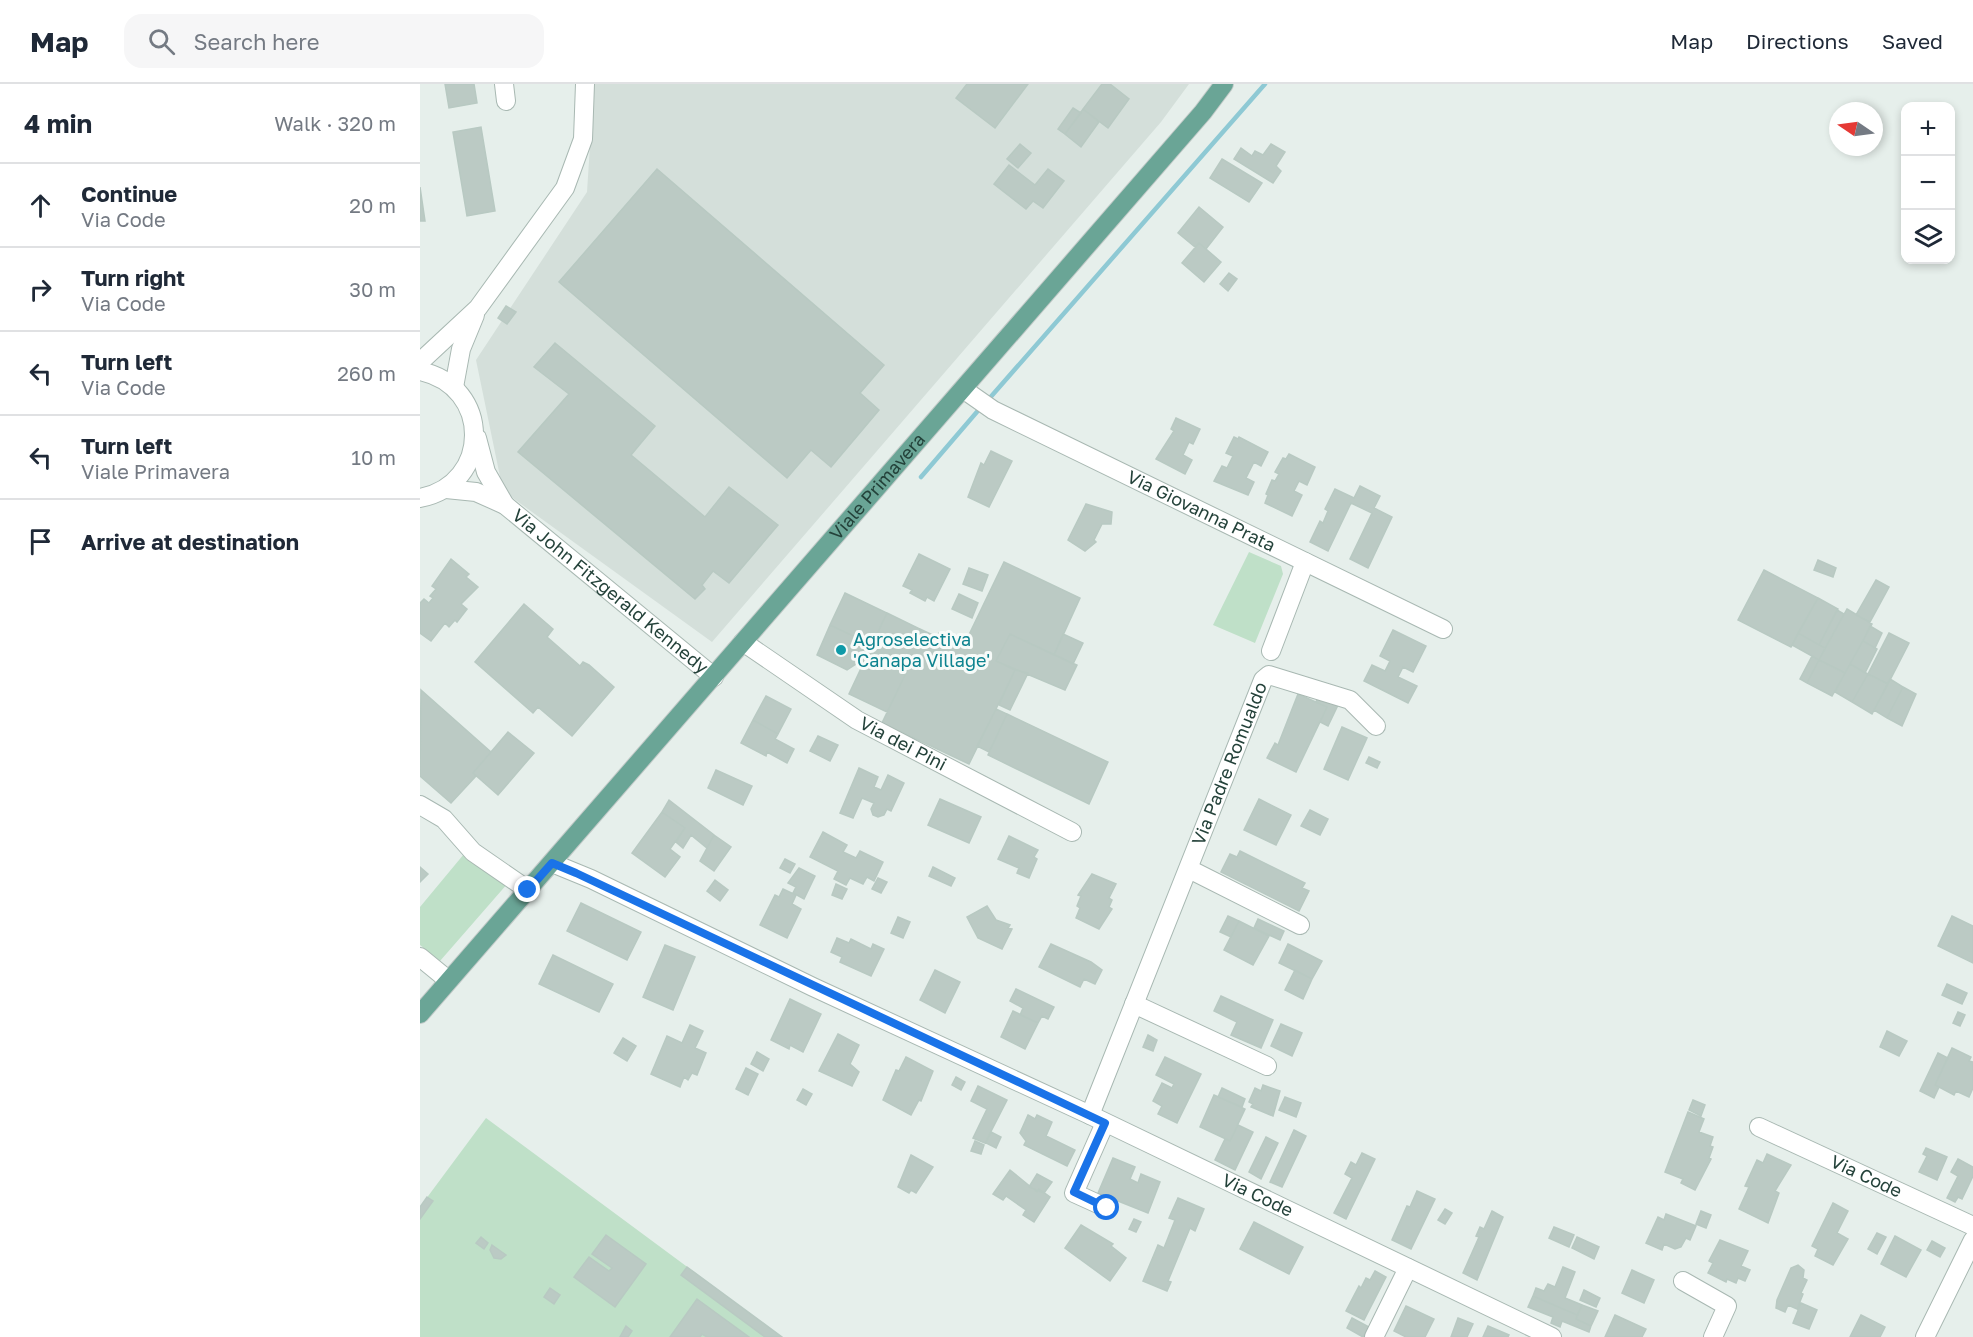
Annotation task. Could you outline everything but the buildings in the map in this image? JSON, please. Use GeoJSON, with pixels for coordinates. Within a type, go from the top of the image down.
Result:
{"type":"FeatureCollection","features":[{"type":"Feature","properties":{"kind":"main road","name":"Viale Primavera"},"geometry":{"type":"LineString","coordinates":[[420,1014],[743,642],[967,392],[1203,112],[1224,84]]}},
{"type":"Feature","properties":{"kind":"street"},"geometry":{"type":"LineString","coordinates":[[420,362],[478,308],[565,188],[583,139],[585,84]]}},
{"type":"Feature","properties":{"kind":"street"},"geometry":{"type":"LineString","coordinates":[[420,371],[442,378],[454,387],[461,349],[478,308]]}},
{"type":"Feature","properties":{"kind":"street","name":"Via John Fitzgerald Kennedy"},"geometry":{"type":"LineString","coordinates":[[454,387],[468,405],[486,472],[505,505]]}},
{"type":"Feature","properties":{"kind":"street","name":"Via Giovanna Prata"},"geometry":{"type":"LineString","coordinates":[[967,392],[993,410],[1443,629]]}},
{"type":"Feature","properties":{"kind":"street","name":"Via John Fitzgerald Kennedy"},"geometry":{"type":"LineString","coordinates":[[420,498],[446,489],[458,478],[468,464],[475,430]]}},
{"type":"Feature","properties":{"kind":"street","name":"Via John Fitzgerald Kennedy"},"geometry":{"type":"LineString","coordinates":[[446,489],[476,492],[505,505],[714,677]]}},
{"type":"Feature","properties":{"kind":"street"},"geometry":{"type":"LineString","coordinates":[[1270,651],[1305,562]]}},
{"type":"Feature","properties":{"kind":"street","name":"Via dei Pini"},"geometry":{"type":"LineString","coordinates":[[743,642],[857,720],[1072,832]]}},
{"type":"Feature","properties":{"kind":"street","name":"Via Padre Romualdo"},"geometry":{"type":"LineString","coordinates":[[1097,1119],[1134,1004],[1263,680],[1269,675],[1350,700],[1376,726]]}},
{"type":"Feature","properties":{"kind":"street"},"geometry":{"type":"LineString","coordinates":[[420,806],[444,819],[473,852],[528,890]]}},
{"type":"Feature","properties":{"kind":"street","name":"Via Code"},"geometry":{"type":"LineString","coordinates":[[552,863],[591,879],[813,987],[1097,1119],[1408,1268],[1524,1331],[1552,1337]]}},
{"type":"Feature","properties":{"kind":"street","name":"Via Padre Romualdo"},"geometry":{"type":"LineString","coordinates":[[1189,869],[1299,925]]}},
{"type":"Feature","properties":{"kind":"street"},"geometry":{"type":"LineString","coordinates":[[420,957],[448,980]]}},
{"type":"Feature","properties":{"kind":"street"},"geometry":{"type":"LineString","coordinates":[[1134,1004],[1267,1066]]}},
{"type":"Feature","properties":{"kind":"street"},"geometry":{"type":"LineString","coordinates":[[1097,1119],[1074,1192],[1107,1208]]}},
{"type":"Feature","properties":{"kind":"street","name":"Via Code"},"geometry":{"type":"LineString","coordinates":[[1760,1127],[1973,1226]]}},
{"type":"Feature","properties":{"kind":"street"},"geometry":{"type":"LineString","coordinates":[[1925,1337],[1973,1240]]}},
{"type":"Feature","properties":{"kind":"street"},"geometry":{"type":"LineString","coordinates":[[1374,1337],[1408,1268]]}},
{"type":"Feature","properties":{"kind":"street"},"geometry":{"type":"LineString","coordinates":[[1683,1281],[1728,1306],[1713,1337]]}},
{"type":"Feature","properties":{"kind":"shaded area"},"geometry":{"type":"Polygon","coordinates":[[[594,84],[1189,84],[1161,122],[712,642],[503,491],[476,360],[587,192],[594,84]]]}},
{"type":"Feature","properties":{"kind":"green space"},"geometry":{"type":"Polygon","coordinates":[[[1249,552],[1281,566],[1283,574],[1255,643],[1213,625],[1249,552]]]}},
{"type":"Feature","properties":{"kind":"green space"},"geometry":{"type":"Polygon","coordinates":[[[464,854],[472,863],[508,883],[440,961],[420,945],[420,907],[464,854]]]}},
{"type":"Feature","properties":{"kind":"green space"},"geometry":{"type":"Polygon","coordinates":[[[486,1118],[782,1337],[420,1337],[420,1207],[486,1118]]]}},
{"type":"Feature","properties":{"kind":"waterway"},"geometry":{"type":"LineString","coordinates":[[988,400],[1265,84]]}},
{"type":"Feature","properties":{"kind":"waterway"},"geometry":{"type":"LineString","coordinates":[[921,477],[982,406]]}},
{"type":"Feature","properties":{"kind":"place","name":"Agroselectiva 'Canapa Village'"},"geometry":{"type":"Point","coordinates":[841,650]}},
{"type":"Feature","properties":{"kind":"route"},"geometry":{"type":"LineString","coordinates":[[528,890],[552,863],[591,879],[813,987],[1105,1123],[1074,1192],[1107,1208]]}}]}
